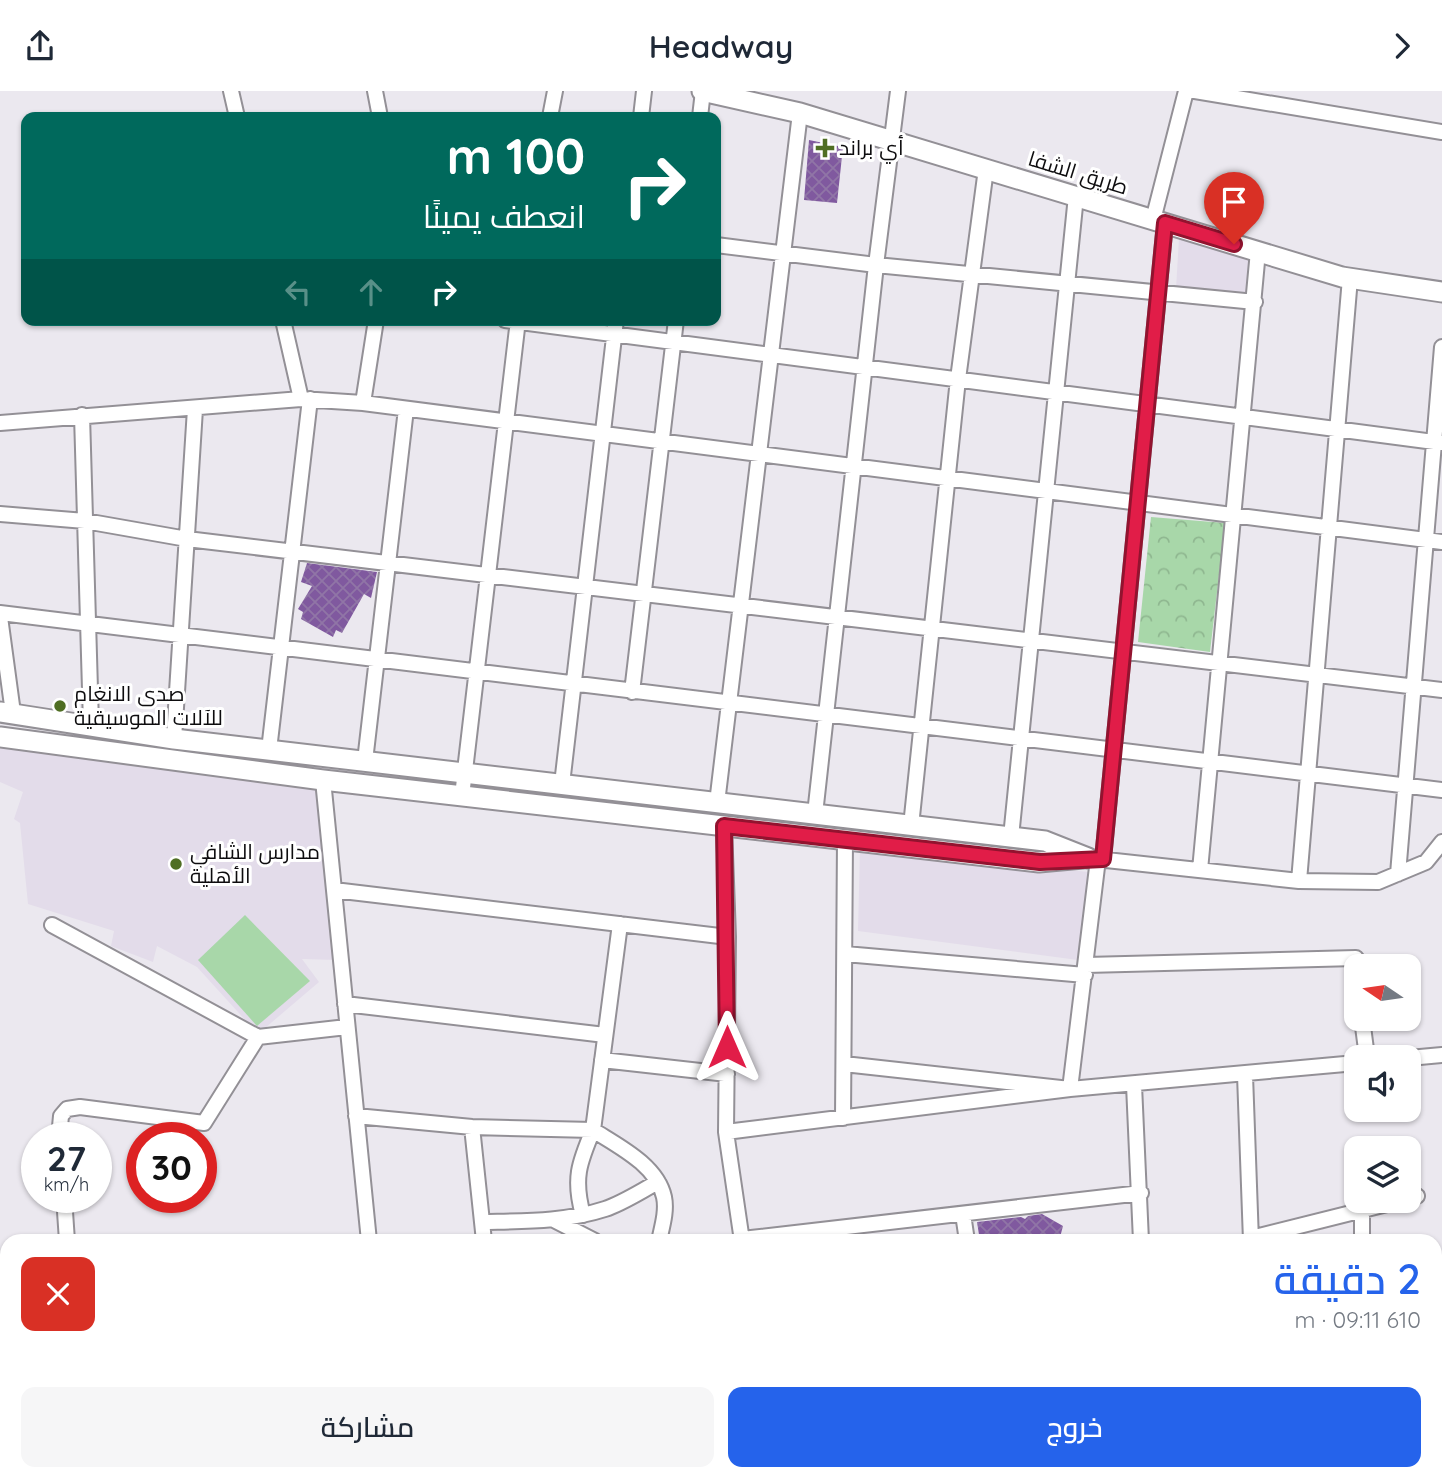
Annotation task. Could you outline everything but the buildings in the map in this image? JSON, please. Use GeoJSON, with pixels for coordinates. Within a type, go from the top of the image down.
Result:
{"type":"FeatureCollection","features":[{"type":"Feature","properties":{"kind":"street"},"geometry":{"type":"LineString","coordinates":[[230,91],[236,112]]}},
{"type":"Feature","properties":{"kind":"street"},"geometry":{"type":"LineString","coordinates":[[375,91],[379,112]]}},
{"type":"Feature","properties":{"kind":"street"},"geometry":{"type":"LineString","coordinates":[[551,112],[555,91]]}},
{"type":"Feature","properties":{"kind":"street"},"geometry":{"type":"LineString","coordinates":[[642,112],[644,91]]}},
{"type":"Feature","properties":{"kind":"street"},"geometry":{"type":"LineString","coordinates":[[700,112],[702,91]]}},
{"type":"Feature","properties":{"kind":"street","name":"طريق الشفا"},"geometry":{"type":"LineString","coordinates":[[702,91],[800,113],[1350,278],[1442,292]]}},
{"type":"Feature","properties":{"kind":"street"},"geometry":{"type":"LineString","coordinates":[[815,814],[864,367],[898,91]]}},
{"type":"Feature","properties":{"kind":"street"},"geometry":{"type":"LineString","coordinates":[[1070,1089],[1097,859],[1114,750],[1158,292],[1159,222],[1186,91]]}},
{"type":"Feature","properties":{"kind":"street"},"geometry":{"type":"LineString","coordinates":[[1195,91],[1442,131]]}},
{"type":"Feature","properties":{"kind":"street"},"geometry":{"type":"LineString","coordinates":[[717,803],[800,113]]}},
{"type":"Feature","properties":{"kind":"street"},"geometry":{"type":"LineString","coordinates":[[911,825],[958,379],[986,169]]}},
{"type":"Feature","properties":{"kind":"street"},"geometry":{"type":"LineString","coordinates":[[1011,837],[1076,196]]}},
{"type":"Feature","properties":{"kind":"street"},"geometry":{"type":"LineString","coordinates":[[721,246],[876,265],[1255,302]]}},
{"type":"Feature","properties":{"kind":"street"},"geometry":{"type":"LineString","coordinates":[[1200,870],[1258,251]]}},
{"type":"Feature","properties":{"kind":"street"},"geometry":{"type":"LineString","coordinates":[[1299,881],[1331,528],[1350,278]]}},
{"type":"Feature","properties":{"kind":"street"},"geometry":{"type":"LineString","coordinates":[[269,750],[306,399],[286,326]]}},
{"type":"Feature","properties":{"kind":"street"},"geometry":{"type":"LineString","coordinates":[[363,403],[375,326]]}},
{"type":"Feature","properties":{"kind":"street"},"geometry":{"type":"LineString","coordinates":[[462,796],[506,422],[514,326]]}},
{"type":"Feature","properties":{"kind":"street"},"geometry":{"type":"LineString","coordinates":[[632,692],[675,326]]}},
{"type":"Feature","properties":{"kind":"street"},"geometry":{"type":"LineString","coordinates":[[562,784],[615,327],[673,342],[1438,442]]}},
{"type":"Feature","properties":{"kind":"street"},"geometry":{"type":"LineString","coordinates":[[1398,874],[1426,540],[1438,442],[1442,347]]}},
{"type":"Feature","properties":{"kind":"street"},"geometry":{"type":"LineString","coordinates":[[0,423],[306,399],[363,403],[1442,542]]}},
{"type":"Feature","properties":{"kind":"street"},"geometry":{"type":"LineString","coordinates":[[174,739],[195,408]]}},
{"type":"Feature","properties":{"kind":"street"},"geometry":{"type":"LineString","coordinates":[[365,761],[406,409]]}},
{"type":"Feature","properties":{"kind":"street"},"geometry":{"type":"LineString","coordinates":[[82,415],[91,724]]}},
{"type":"Feature","properties":{"kind":"street"},"geometry":{"type":"LineString","coordinates":[[0,514],[85,521],[187,539],[1442,690]]}},
{"type":"Feature","properties":{"kind":"street"},"geometry":{"type":"LineString","coordinates":[[1097,859],[1045,841],[174,739],[7,713],[0,615],[88,622],[281,650],[1442,790]]}},
{"type":"Feature","properties":{"kind":"street"},"geometry":{"type":"LineString","coordinates":[[0,737],[323,780],[1040,862],[1097,859],[1299,881],[1378,882],[1426,862],[1442,842]]}},
{"type":"Feature","properties":{"kind":"street"},"geometry":{"type":"LineString","coordinates":[[323,780],[368,1234]]}},
{"type":"Feature","properties":{"kind":"street"},"geometry":{"type":"LineString","coordinates":[[724,826],[728,937],[726,1132],[741,1234]]}},
{"type":"Feature","properties":{"kind":"street"},"geometry":{"type":"LineString","coordinates":[[844,1118],[845,840]]}},
{"type":"Feature","properties":{"kind":"street"},"geometry":{"type":"LineString","coordinates":[[334,890],[728,937]]}},
{"type":"Feature","properties":{"kind":"street"},"geometry":{"type":"LineString","coordinates":[[583,1215],[576,1190],[579,1164],[593,1130],[620,924]]}},
{"type":"Feature","properties":{"kind":"street"},"geometry":{"type":"LineString","coordinates":[[52,925],[258,1037],[347,1027]]}},
{"type":"Feature","properties":{"kind":"street"},"geometry":{"type":"LineString","coordinates":[[845,954],[1085,970],[1344,959]]}},
{"type":"Feature","properties":{"kind":"street"},"geometry":{"type":"LineString","coordinates":[[345,1004],[606,1035]]}},
{"type":"Feature","properties":{"kind":"street"},"geometry":{"type":"LineString","coordinates":[[60,1122],[67,1109],[80,1108],[204,1123],[258,1037]]}},
{"type":"Feature","properties":{"kind":"street"},"geometry":{"type":"LineString","coordinates":[[1421,1057],[1442,1055]]}},
{"type":"Feature","properties":{"kind":"street"},"geometry":{"type":"LineString","coordinates":[[602,1061],[727,1074]]}},
{"type":"Feature","properties":{"kind":"street"},"geometry":{"type":"LineString","coordinates":[[844,1064],[1070,1089]]}},
{"type":"Feature","properties":{"kind":"street"},"geometry":{"type":"LineString","coordinates":[[726,1132],[1070,1089],[1344,1064]]}},
{"type":"Feature","properties":{"kind":"street"},"geometry":{"type":"LineString","coordinates":[[1245,1075],[1251,1234]]}},
{"type":"Feature","properties":{"kind":"street"},"geometry":{"type":"LineString","coordinates":[[1134,1085],[1141,1234]]}},
{"type":"Feature","properties":{"kind":"street"},"geometry":{"type":"LineString","coordinates":[[356,1116],[472,1127],[593,1130],[633,1156],[658,1182],[664,1198],[660,1234]]}},
{"type":"Feature","properties":{"kind":"street"},"geometry":{"type":"LineString","coordinates":[[472,1127],[483,1234]]}},
{"type":"Feature","properties":{"kind":"street"},"geometry":{"type":"LineString","coordinates":[[482,1223],[554,1220],[583,1215],[608,1209],[658,1182]]}},
{"type":"Feature","properties":{"kind":"street"},"geometry":{"type":"LineString","coordinates":[[856,1233],[963,1214],[1141,1193]]}},
{"type":"Feature","properties":{"kind":"street"},"geometry":{"type":"LineString","coordinates":[[65,1213],[67,1234]]}},
{"type":"Feature","properties":{"kind":"street"},"geometry":{"type":"LineString","coordinates":[[1270,1234],[1351,1213]]}},
{"type":"Feature","properties":{"kind":"street"},"geometry":{"type":"LineString","coordinates":[[1362,1213],[1362,1234]]}},
{"type":"Feature","properties":{"kind":"street"},"geometry":{"type":"LineString","coordinates":[[963,1214],[966,1234]]}},
{"type":"Feature","properties":{"kind":"street"},"geometry":{"type":"LineString","coordinates":[[554,1220],[581,1234]]}},
{"type":"Feature","properties":{"kind":"street"},"geometry":{"type":"LineString","coordinates":[[0,1307],[0,1385]]}},
{"type":"Feature","properties":{"kind":"shaded area"},"geometry":{"type":"Polygon","coordinates":[[[1179,238],[1252,260],[1245,298],[1176,289],[1179,238]]]}},
{"type":"Feature","properties":{"kind":"shaded area","name":"مدارس الشافي الأهلية"},"geometry":{"type":"Polygon","coordinates":[[[0,747],[317,786],[339,960],[302,959],[319,982],[258,1034],[197,967],[157,946],[153,962],[111,946],[114,931],[28,904],[20,823],[14,819],[23,792],[0,782],[0,747]]]}},
{"type":"Feature","properties":{"kind":"shaded area"},"geometry":{"type":"Polygon","coordinates":[[[860,849],[1089,872],[1078,960],[858,931],[860,849]]]}},
{"type":"Feature","properties":{"kind":"green space"},"geometry":{"type":"Polygon","coordinates":[[[1151,517],[1225,523],[1210,652],[1138,642],[1151,517]]]}},
{"type":"Feature","properties":{"kind":"green space"},"geometry":{"type":"Polygon","coordinates":[[[245,915],[310,981],[257,1026],[198,960],[245,915]]]}},
{"type":"Feature","properties":{"kind":"place","name":"أي براند"},"geometry":{"type":"Point","coordinates":[825,148]}},
{"type":"Feature","properties":{"kind":"place","name":"صدى الانغام للآلات الموسيقية"},"geometry":{"type":"Point","coordinates":[60,706]}},
{"type":"Feature","properties":{"kind":"place","name":"مدارس الشافي الأهلية"},"geometry":{"type":"Point","coordinates":[176,864]}},
{"type":"Feature","properties":{"kind":"route"},"geometry":{"type":"LineString","coordinates":[[727,1047],[728,937],[724,826],[1040,862],[1103,859],[1165,223],[1234,244]]}}]}
